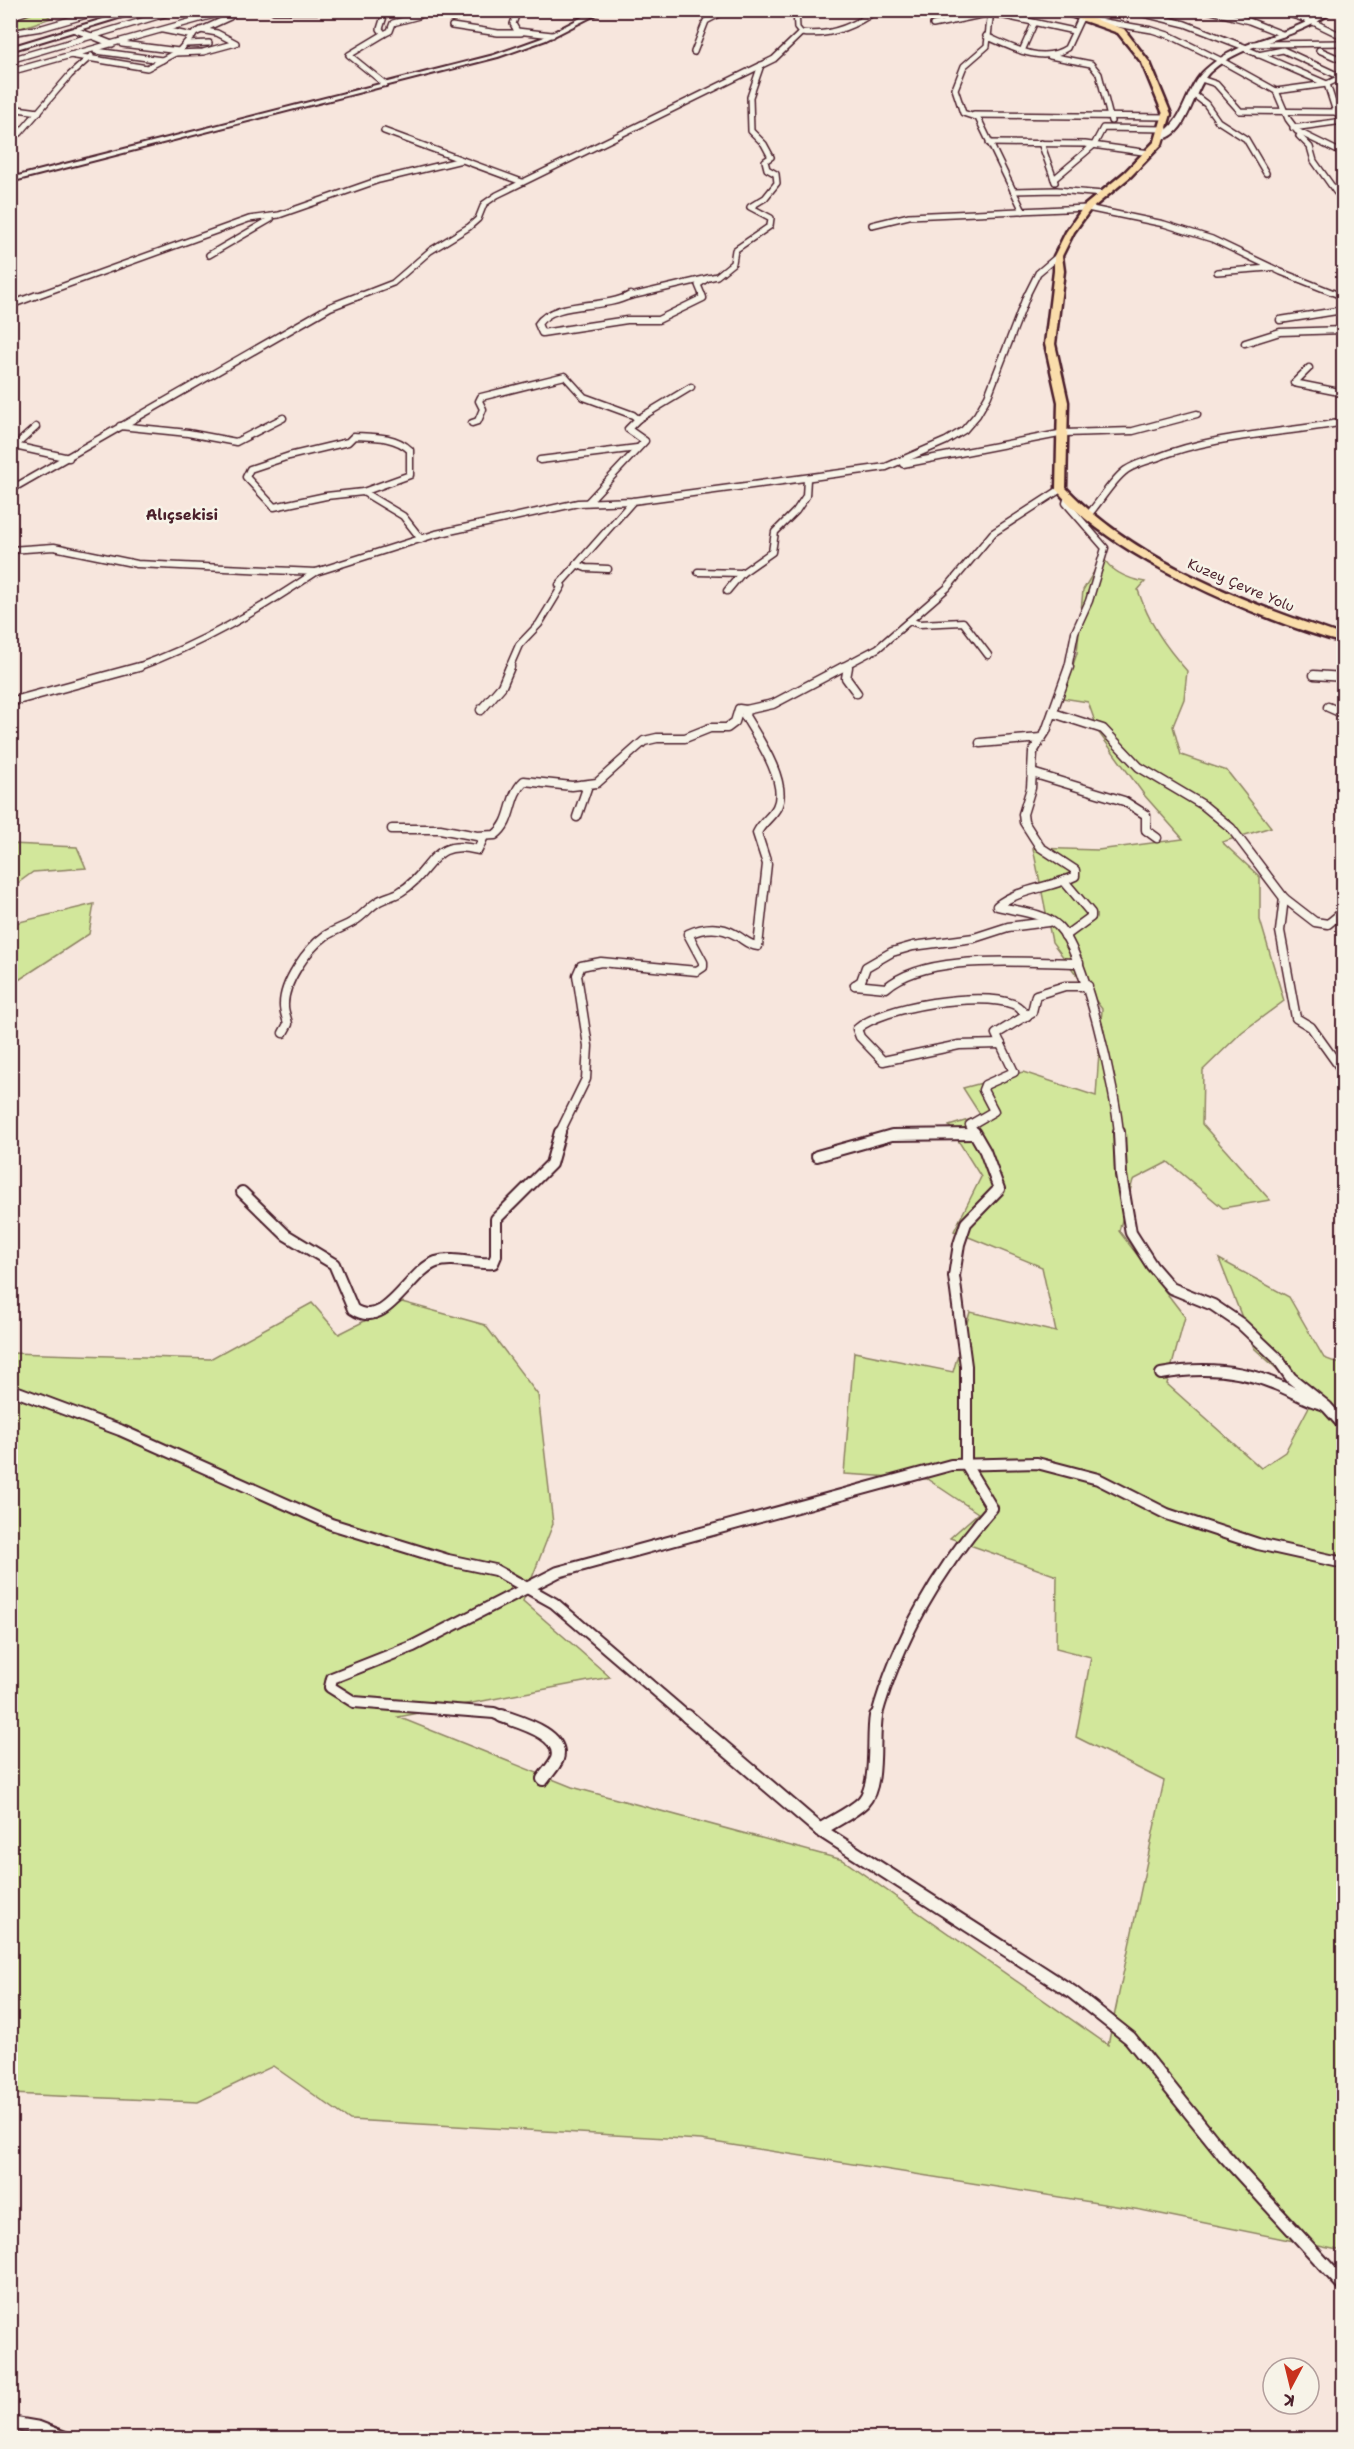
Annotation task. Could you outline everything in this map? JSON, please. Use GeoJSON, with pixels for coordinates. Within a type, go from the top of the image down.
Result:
{"type":"FeatureCollection","features":[{"type":"Feature","properties":{"kind":"main road"},"geometry":{"type":"LineString","coordinates":[[1056,10],[1108,25],[1130,40],[1154,79],[1167,117],[1163,133],[1150,153],[1087,208],[1070,232],[1058,256],[1059,272],[1050,344],[1061,383],[1065,493]]}},
{"type":"Feature","properties":{"kind":"main road","name":"Kuzey Çevre Yolu"},"geometry":{"type":"LineString","coordinates":[[1065,493],[1088,515],[1146,556],[1200,586],[1344,640]]}},
{"type":"Feature","properties":{"kind":"main road","name":"Kuzey Çevre Yolu"},"geometry":{"type":"LineString","coordinates":[[1132,546],[1218,586],[1344,630]]}},
{"type":"Feature","properties":{"kind":"street"},"geometry":{"type":"LineString","coordinates":[[10,12],[19,10]]}},
{"type":"Feature","properties":{"kind":"street"},"geometry":{"type":"LineString","coordinates":[[10,17],[32,10]]}},
{"type":"Feature","properties":{"kind":"street"},"geometry":{"type":"LineString","coordinates":[[10,33],[42,28],[104,10]]}},
{"type":"Feature","properties":{"kind":"street"},"geometry":{"type":"LineString","coordinates":[[10,49],[142,10]]}},
{"type":"Feature","properties":{"kind":"street"},"geometry":{"type":"LineString","coordinates":[[10,62],[178,10]]}},
{"type":"Feature","properties":{"kind":"street"},"geometry":{"type":"LineString","coordinates":[[385,84],[349,56],[390,31],[393,23],[419,16],[422,10]]}},
{"type":"Feature","properties":{"kind":"street"},"geometry":{"type":"LineString","coordinates":[[518,10],[514,28],[521,33]]}},
{"type":"Feature","properties":{"kind":"street"},"geometry":{"type":"LineString","coordinates":[[10,180],[496,56],[552,35],[602,10]]}},
{"type":"Feature","properties":{"kind":"street"},"geometry":{"type":"LineString","coordinates":[[694,52],[706,21],[727,10]]}},
{"type":"Feature","properties":{"kind":"street"},"geometry":{"type":"LineString","coordinates":[[796,10],[797,28],[801,33],[818,35],[847,26],[877,10]]}},
{"type":"Feature","properties":{"kind":"street"},"geometry":{"type":"LineString","coordinates":[[1128,10],[1147,12],[1214,33],[1248,47],[1258,55],[1327,84],[1336,112],[1343,121],[1295,130]]}},
{"type":"Feature","properties":{"kind":"street"},"geometry":{"type":"LineString","coordinates":[[1172,20],[1176,10]]}},
{"type":"Feature","properties":{"kind":"street"},"geometry":{"type":"LineString","coordinates":[[1207,10],[1249,21],[1282,34]]}},
{"type":"Feature","properties":{"kind":"street"},"geometry":{"type":"LineString","coordinates":[[1277,10],[1313,22],[1344,37]]}},
{"type":"Feature","properties":{"kind":"street"},"geometry":{"type":"LineString","coordinates":[[1054,178],[1094,145],[1103,128],[1163,133],[1176,130],[1201,79],[1208,70],[1248,47],[1313,22],[1331,10]]}},
{"type":"Feature","properties":{"kind":"street"},"geometry":{"type":"LineString","coordinates":[[69,55],[147,68],[177,52],[201,30],[233,14],[231,11],[115,44]]}},
{"type":"Feature","properties":{"kind":"street"},"geometry":{"type":"LineString","coordinates":[[274,11],[386,11],[380,29],[384,33]]}},
{"type":"Feature","properties":{"kind":"street"},"geometry":{"type":"LineString","coordinates":[[933,25],[991,12],[1014,16],[1034,24],[1074,31]]}},
{"type":"Feature","properties":{"kind":"street"},"geometry":{"type":"LineString","coordinates":[[991,12],[986,36],[987,46],[964,66],[955,89],[963,113],[1167,117]]}},
{"type":"Feature","properties":{"kind":"street"},"geometry":{"type":"LineString","coordinates":[[1128,24],[1147,12]]}},
{"type":"Feature","properties":{"kind":"street"},"geometry":{"type":"LineString","coordinates":[[1046,55],[1065,50],[1072,41],[1079,15],[1128,24],[1171,36],[1222,61],[1276,92],[1295,130],[1310,147],[1314,161],[1336,192]]}},
{"type":"Feature","properties":{"kind":"street"},"geometry":{"type":"LineString","coordinates":[[1022,51],[1034,24]]}},
{"type":"Feature","properties":{"kind":"street"},"geometry":{"type":"LineString","coordinates":[[452,26],[498,33],[552,35]]}},
{"type":"Feature","properties":{"kind":"street"},"geometry":{"type":"LineString","coordinates":[[10,28],[18,31]]}},
{"type":"Feature","properties":{"kind":"street"},"geometry":{"type":"LineString","coordinates":[[42,28],[62,34]]}},
{"type":"Feature","properties":{"kind":"street"},"geometry":{"type":"LineString","coordinates":[[75,30],[92,36],[103,44]]}},
{"type":"Feature","properties":{"kind":"street"},"geometry":{"type":"LineString","coordinates":[[162,30],[193,36]]}},
{"type":"Feature","properties":{"kind":"street"},"geometry":{"type":"LineString","coordinates":[[10,72],[103,44],[177,52],[203,52],[236,43],[217,33],[201,30]]}},
{"type":"Feature","properties":{"kind":"street"},"geometry":{"type":"LineString","coordinates":[[10,490],[69,458],[120,426],[179,396],[205,377],[330,307],[393,283],[430,251],[470,227],[478,219],[484,204],[522,182],[656,119],[723,82],[761,65],[787,48],[801,33]]}},
{"type":"Feature","properties":{"kind":"street"},"geometry":{"type":"LineString","coordinates":[[986,36],[1022,51],[1091,64],[1100,74],[1102,92],[1112,116],[1107,128]]}},
{"type":"Feature","properties":{"kind":"street"},"geometry":{"type":"LineString","coordinates":[[187,44],[209,43]]}},
{"type":"Feature","properties":{"kind":"street"},"geometry":{"type":"LineString","coordinates":[[1248,47],[1344,43]]}},
{"type":"Feature","properties":{"kind":"street"},"geometry":{"type":"LineString","coordinates":[[10,137],[20,133],[70,75],[103,44]]}},
{"type":"Feature","properties":{"kind":"street"},"geometry":{"type":"LineString","coordinates":[[1258,55],[1283,50],[1342,76]]}},
{"type":"Feature","properties":{"kind":"street"},"geometry":{"type":"LineString","coordinates":[[1319,50],[1344,61]]}},
{"type":"Feature","properties":{"kind":"street"},"geometry":{"type":"LineString","coordinates":[[96,51],[162,60]]}},
{"type":"Feature","properties":{"kind":"street"},"geometry":{"type":"LineString","coordinates":[[10,62],[22,68]]}},
{"type":"Feature","properties":{"kind":"street"},"geometry":{"type":"LineString","coordinates":[[708,278],[698,285],[703,298],[657,320],[627,320],[542,333],[538,324],[544,315],[559,310],[618,302],[632,294],[708,278],[728,270],[733,263],[735,250],[770,226],[771,218],[750,207],[765,198],[777,183],[776,174],[767,169],[765,161],[771,157],[764,144],[751,131],[750,90],[761,65]]}},
{"type":"Feature","properties":{"kind":"street"},"geometry":{"type":"LineString","coordinates":[[1327,84],[1342,76]]}},
{"type":"Feature","properties":{"kind":"street"},"geometry":{"type":"LineString","coordinates":[[1201,79],[1216,84],[1240,111],[1336,112]]}},
{"type":"Feature","properties":{"kind":"street"},"geometry":{"type":"LineString","coordinates":[[1276,92],[1327,84],[1344,85]]}},
{"type":"Feature","properties":{"kind":"street"},"geometry":{"type":"LineString","coordinates":[[1193,94],[1206,104],[1218,121],[1246,140],[1266,173]]}},
{"type":"Feature","properties":{"kind":"street"},"geometry":{"type":"LineString","coordinates":[[10,108],[39,112]]}},
{"type":"Feature","properties":{"kind":"street"},"geometry":{"type":"LineString","coordinates":[[974,115],[978,118],[1023,211]]}},
{"type":"Feature","properties":{"kind":"street"},"geometry":{"type":"LineString","coordinates":[[1295,130],[1344,154]]}},
{"type":"Feature","properties":{"kind":"street"},"geometry":{"type":"LineString","coordinates":[[384,131],[522,182]]}},
{"type":"Feature","properties":{"kind":"street"},"geometry":{"type":"LineString","coordinates":[[989,143],[1094,145],[1150,153]]}},
{"type":"Feature","properties":{"kind":"street"},"geometry":{"type":"LineString","coordinates":[[1041,143],[1057,190]]}},
{"type":"Feature","properties":{"kind":"street"},"geometry":{"type":"LineString","coordinates":[[209,255],[279,215],[379,180],[462,160]]}},
{"type":"Feature","properties":{"kind":"street"},"geometry":{"type":"LineString","coordinates":[[1013,191],[1057,190],[1103,194]]}},
{"type":"Feature","properties":{"kind":"street"},"geometry":{"type":"LineString","coordinates":[[872,225],[909,216],[1087,208],[1174,227],[1212,239],[1271,267],[1344,297]]}},
{"type":"Feature","properties":{"kind":"street"},"geometry":{"type":"LineString","coordinates":[[10,306],[249,219],[279,215]]}},
{"type":"Feature","properties":{"kind":"street"},"geometry":{"type":"LineString","coordinates":[[886,467],[945,441],[964,430],[977,415],[988,396],[1018,314],[1038,273],[1058,256]]}},
{"type":"Feature","properties":{"kind":"street"},"geometry":{"type":"LineString","coordinates":[[1217,272],[1271,267]]}},
{"type":"Feature","properties":{"kind":"street"},"geometry":{"type":"LineString","coordinates":[[1280,320],[1343,310]]}},
{"type":"Feature","properties":{"kind":"street"},"geometry":{"type":"LineString","coordinates":[[1245,343],[1280,332],[1344,330]]}},
{"type":"Feature","properties":{"kind":"street"},"geometry":{"type":"LineString","coordinates":[[1309,368],[1294,384],[1344,393]]}},
{"type":"Feature","properties":{"kind":"street"},"geometry":{"type":"LineString","coordinates":[[472,423],[478,421],[483,409],[479,401],[481,397],[565,376],[584,397],[633,415],[638,419]]}},
{"type":"Feature","properties":{"kind":"street"},"geometry":{"type":"LineString","coordinates":[[588,502],[645,439],[628,429],[663,401],[691,387]]}},
{"type":"Feature","properties":{"kind":"street"},"geometry":{"type":"LineString","coordinates":[[10,702],[133,669],[174,654],[266,606],[316,572],[421,539],[588,502],[633,501],[807,479],[886,467],[1064,433],[1133,432],[1197,414]]}},
{"type":"Feature","properties":{"kind":"street"},"geometry":{"type":"LineString","coordinates":[[120,426],[236,442],[283,418]]}},
{"type":"Feature","properties":{"kind":"street"},"geometry":{"type":"LineString","coordinates":[[1088,515],[1119,476],[1141,463],[1172,451],[1217,439],[1303,430],[1344,422]]}},
{"type":"Feature","properties":{"kind":"street"},"geometry":{"type":"LineString","coordinates":[[13,445],[36,427]]}},
{"type":"Feature","properties":{"kind":"street"},"geometry":{"type":"LineString","coordinates":[[363,492],[410,475],[410,450],[404,444],[375,437],[354,436],[348,441],[265,463],[250,469],[246,477],[274,507],[326,496],[363,492],[403,516],[421,539]]}},
{"type":"Feature","properties":{"kind":"street"},"geometry":{"type":"LineString","coordinates":[[13,445],[69,458]]}},
{"type":"Feature","properties":{"kind":"street"},"geometry":{"type":"LineString","coordinates":[[540,460],[568,454],[591,456],[637,448]]}},
{"type":"Feature","properties":{"kind":"street"},"geometry":{"type":"LineString","coordinates":[[727,591],[742,573],[772,552],[775,532],[796,511],[806,496],[807,479]]}},
{"type":"Feature","properties":{"kind":"street"},"geometry":{"type":"LineString","coordinates":[[392,829],[440,829],[484,836],[495,835],[504,828],[511,811],[514,789],[524,781],[581,785],[597,783],[620,759],[632,753],[645,740],[695,737],[704,730],[733,725],[737,711],[773,704],[878,648],[947,588],[993,532],[1065,493],[1066,503],[1078,518],[1099,535],[1105,548],[1089,601],[1075,632],[1072,657],[1053,713],[1033,752],[1024,822],[1040,847],[1075,870],[1075,876],[997,903],[1000,907],[1051,921],[1059,927],[1088,986],[1118,1122],[1121,1175],[1131,1233],[1152,1266],[1171,1288],[1213,1305],[1241,1324],[1277,1358],[1291,1378],[1324,1404],[1344,1426]]}},
{"type":"Feature","properties":{"kind":"street"},"geometry":{"type":"LineString","coordinates":[[481,710],[502,686],[519,645],[539,624],[558,596],[562,586],[559,585],[633,501]]}},
{"type":"Feature","properties":{"kind":"street"},"geometry":{"type":"LineString","coordinates":[[10,550],[54,547],[137,564],[316,572]]}},
{"type":"Feature","properties":{"kind":"street"},"geometry":{"type":"LineString","coordinates":[[576,564],[586,568],[609,569]]}},
{"type":"Feature","properties":{"kind":"street"},"geometry":{"type":"LineString","coordinates":[[698,572],[742,573]]}},
{"type":"Feature","properties":{"kind":"street"},"geometry":{"type":"LineString","coordinates":[[909,621],[919,624],[963,622],[988,655]]}},
{"type":"Feature","properties":{"kind":"street"},"geometry":{"type":"LineString","coordinates":[[848,665],[846,678],[856,693]]}},
{"type":"Feature","properties":{"kind":"street"},"geometry":{"type":"LineString","coordinates":[[1314,675],[1344,677]]}},
{"type":"Feature","properties":{"kind":"street"},"geometry":{"type":"LineString","coordinates":[[1328,707],[1344,714]]}},
{"type":"Feature","properties":{"kind":"street"},"geometry":{"type":"LineString","coordinates":[[242,1192],[285,1234],[334,1264],[340,1273],[349,1303],[359,1313],[372,1314],[379,1310],[433,1264],[448,1260],[493,1263],[496,1256],[494,1232],[496,1219],[552,1164],[561,1127],[586,1079],[588,1046],[578,975],[581,966],[601,962],[697,971],[703,967],[703,962],[688,934],[699,930],[727,930],[738,934],[749,945],[758,946],[767,864],[757,834],[761,824],[777,807],[780,788],[764,745],[745,716],[746,710]]}},
{"type":"Feature","properties":{"kind":"street"},"geometry":{"type":"LineString","coordinates":[[1053,713],[1102,729],[1139,767],[1203,805],[1231,828],[1284,898],[1319,924],[1328,924],[1344,911]]}},
{"type":"Feature","properties":{"kind":"street"},"geometry":{"type":"LineString","coordinates":[[980,743],[1041,738]]}},
{"type":"Feature","properties":{"kind":"street"},"geometry":{"type":"LineString","coordinates":[[1032,772],[1124,801],[1146,815],[1146,830],[1157,838]]}},
{"type":"Feature","properties":{"kind":"street"},"geometry":{"type":"LineString","coordinates":[[577,817],[587,788],[581,785]]}},
{"type":"Feature","properties":{"kind":"street"},"geometry":{"type":"LineString","coordinates":[[283,1033],[288,1023],[284,1006],[286,989],[301,964],[320,942],[356,920],[374,904],[417,881],[434,857],[442,851],[459,845],[478,850],[484,836]]}},
{"type":"Feature","properties":{"kind":"street"},"geometry":{"type":"LineString","coordinates":[[1064,881],[1091,913],[1091,917],[1065,936]]}},
{"type":"Feature","properties":{"kind":"street"},"geometry":{"type":"LineString","coordinates":[[1284,898],[1280,931],[1296,1018],[1311,1028],[1344,1072]]}},
{"type":"Feature","properties":{"kind":"street"},"geometry":{"type":"LineString","coordinates":[[1051,921],[1008,927],[974,938],[913,946],[892,952],[866,967],[861,981],[855,985],[886,988],[890,981],[904,975],[951,964],[1078,963]]}},
{"type":"Feature","properties":{"kind":"street"},"geometry":{"type":"LineString","coordinates":[[820,1830],[864,1801],[875,1769],[873,1734],[876,1716],[897,1655],[918,1614],[969,1534],[992,1508],[966,1465],[968,1426],[964,1376],[966,1366],[954,1276],[966,1223],[999,1189],[986,1152],[974,1134],[972,1122],[994,1111],[983,1087],[1014,1072],[1011,1061],[996,1034],[1032,1012],[1033,998],[1036,995],[1065,986],[1088,986]]}},
{"type":"Feature","properties":{"kind":"street"},"geometry":{"type":"LineString","coordinates":[[1001,1044],[959,1045],[883,1061],[860,1037],[857,1029],[860,1024],[870,1018],[959,1001],[1012,1003],[1027,1016]]}},
{"type":"Feature","properties":{"kind":"street"},"geometry":{"type":"LineString","coordinates":[[817,1156],[892,1135],[974,1134]]}},
{"type":"Feature","properties":{"kind":"street"},"geometry":{"type":"LineString","coordinates":[[1161,1374],[1197,1369],[1221,1371],[1271,1382],[1300,1398],[1324,1404]]}},
{"type":"Feature","properties":{"kind":"street"},"geometry":{"type":"LineString","coordinates":[[10,1389],[120,1430],[331,1524],[448,1560],[495,1570],[554,1603],[820,1830],[1072,1992],[1130,2038],[1224,2155],[1344,2286]]}},
{"type":"Feature","properties":{"kind":"street"},"geometry":{"type":"LineString","coordinates":[[543,1779],[557,1760],[557,1748],[544,1732],[494,1713],[354,1702],[330,1687],[332,1678],[368,1666],[440,1633],[524,1586],[558,1572],[951,1465],[1037,1463],[1098,1479],[1167,1514],[1258,1544],[1344,1563]]}},
{"type":"Feature","properties":{"kind":"street"},"geometry":{"type":"LineString","coordinates":[[10,2423],[39,2428],[65,2439]]}},
{"type":"Feature","properties":{"kind":"green space"},"geometry":{"type":"Polygon","coordinates":[[[36,10],[51,18],[18,29],[11,26],[10,18],[36,10]]]}},
{"type":"Feature","properties":{"kind":"green space"},"geometry":{"type":"Polygon","coordinates":[[[1103,557],[1121,574],[1145,582],[1138,590],[1147,613],[1164,643],[1187,671],[1184,699],[1173,726],[1181,755],[1227,771],[1271,827],[1222,842],[1260,877],[1260,920],[1284,1001],[1242,1032],[1203,1070],[1202,1124],[1270,1200],[1223,1208],[1168,1162],[1133,1180],[1119,1231],[1185,1317],[1167,1384],[1261,1468],[1285,1452],[1312,1401],[1254,1348],[1219,1259],[1289,1297],[1324,1358],[1343,1365],[1343,2251],[1141,2210],[701,2140],[350,2120],[273,2066],[198,2102],[11,2094],[11,1353],[210,1359],[312,1303],[339,1334],[402,1302],[485,1325],[538,1395],[553,1524],[523,1601],[610,1677],[398,1717],[572,1787],[843,1860],[1108,2045],[1164,1781],[1076,1737],[1091,1657],[1056,1648],[1057,1576],[950,1538],[978,1513],[927,1479],[844,1474],[854,1352],[953,1372],[970,1312],[1056,1332],[1042,1267],[954,1231],[981,1177],[949,1126],[981,1116],[963,1088],[1023,1072],[1096,1096],[1102,1009],[1052,942],[1033,848],[1098,850],[1183,839],[1145,796],[1099,733],[1088,702],[1062,698],[1077,653],[1083,590],[1103,557]]]}},
{"type":"Feature","properties":{"kind":"green space"},"geometry":{"type":"Polygon","coordinates":[[[11,844],[77,847],[86,868],[33,872],[11,888],[11,844]]]}},
{"type":"Feature","properties":{"kind":"green space"},"geometry":{"type":"Polygon","coordinates":[[[94,904],[89,934],[11,985],[11,924],[94,904]]]}},
{"type":"Feature","properties":{"kind":"district","name":"Alıçsekisi"},"geometry":{"type":"Point","coordinates":[182,515]}}]}
